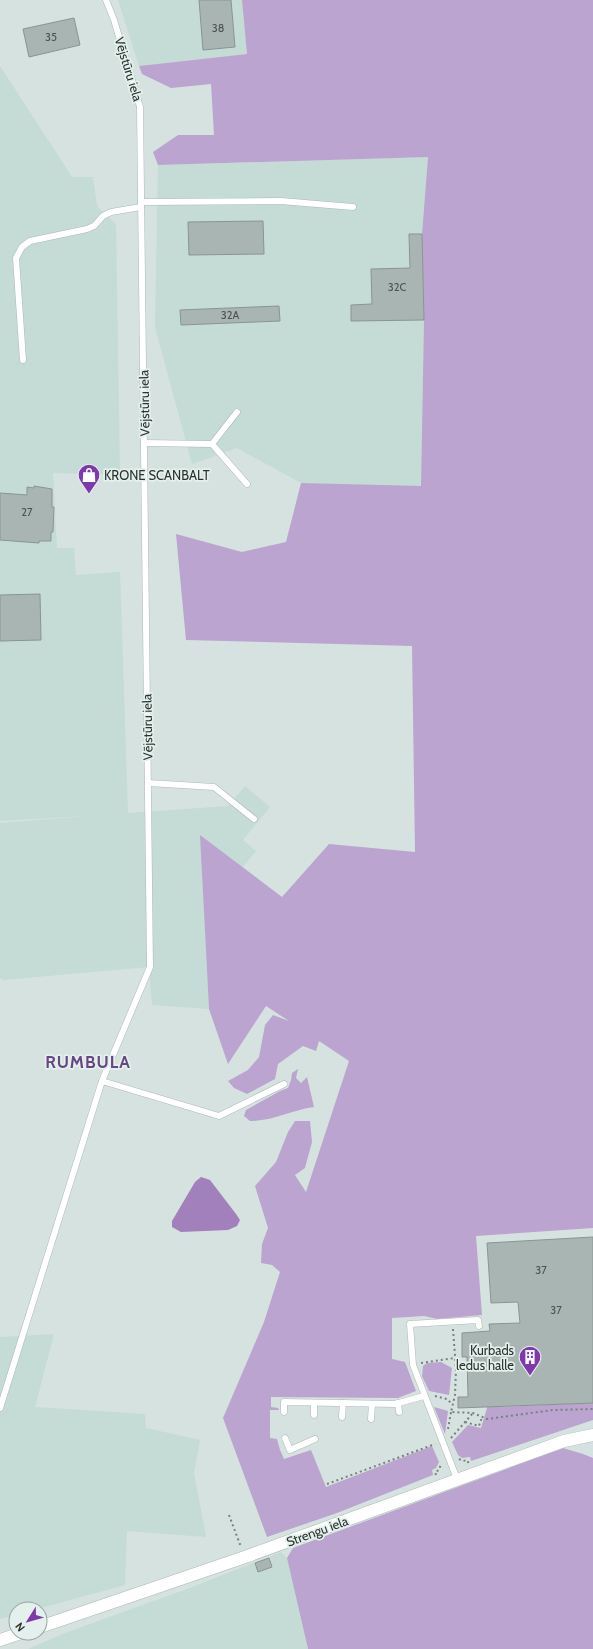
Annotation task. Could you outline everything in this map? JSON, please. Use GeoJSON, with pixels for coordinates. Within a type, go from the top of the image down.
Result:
{"type":"FeatureCollection","features":[{"type":"Feature","properties":{"kind":"street","name":"Strengu iela"},"geometry":{"type":"LineString","coordinates":[[48,1624],[245,1557],[564,1441],[593,1434]]}},
{"type":"Feature","properties":{"kind":"lane","name":"Vējstūru iela"},"geometry":{"type":"LineString","coordinates":[[0,1408],[102,1081],[150,967],[140,107],[114,20],[106,0]]}},
{"type":"Feature","properties":{"kind":"lane"},"geometry":{"type":"LineString","coordinates":[[23,360],[16,258],[22,247],[30,241],[90,228],[111,212],[141,204],[281,202],[353,207]]}},
{"type":"Feature","properties":{"kind":"lane"},"geometry":{"type":"LineString","coordinates":[[212,444],[237,412]]}},
{"type":"Feature","properties":{"kind":"lane"},"geometry":{"type":"LineString","coordinates":[[144,443],[212,444],[248,484]]}},
{"type":"Feature","properties":{"kind":"lane"},"geometry":{"type":"LineString","coordinates":[[148,782],[214,787],[254,819]]}},
{"type":"Feature","properties":{"kind":"lane"},"geometry":{"type":"LineString","coordinates":[[102,1081],[219,1116],[284,1084]]}},
{"type":"Feature","properties":{"kind":"lane"},"geometry":{"type":"LineString","coordinates":[[457,1479],[413,1365],[410,1324],[478,1320],[479,1326]]}},
{"type":"Feature","properties":{"kind":"lane"},"geometry":{"type":"LineString","coordinates":[[284,1412],[284,1402],[372,1404],[398,1403],[424,1396]]}},
{"type":"Feature","properties":{"kind":"lane"},"geometry":{"type":"LineString","coordinates":[[314,1402],[314,1415]]}},
{"type":"Feature","properties":{"kind":"lane"},"geometry":{"type":"LineString","coordinates":[[342,1417],[343,1403]]}},
{"type":"Feature","properties":{"kind":"lane"},"geometry":{"type":"LineString","coordinates":[[398,1403],[399,1412]]}},
{"type":"Feature","properties":{"kind":"lane"},"geometry":{"type":"LineString","coordinates":[[371,1419],[372,1404]]}},
{"type":"Feature","properties":{"kind":"lane"},"geometry":{"type":"LineString","coordinates":[[285,1438],[290,1450],[314,1439]]}},
{"type":"Feature","properties":{"kind":"path"},"geometry":{"type":"LineString","coordinates":[[448,1431],[452,1404],[455,1395],[453,1322]]}},
{"type":"Feature","properties":{"kind":"path"},"geometry":{"type":"LineString","coordinates":[[413,1365],[427,1361],[455,1358]]}},
{"type":"Feature","properties":{"kind":"path"},"geometry":{"type":"LineString","coordinates":[[424,1396],[432,1395],[447,1399],[452,1404]]}},
{"type":"Feature","properties":{"kind":"path"},"geometry":{"type":"LineString","coordinates":[[451,1412],[473,1413],[487,1419],[553,1410],[593,1409]]}},
{"type":"Feature","properties":{"kind":"path"},"geometry":{"type":"LineString","coordinates":[[448,1436],[449,1440],[473,1413]]}},
{"type":"Feature","properties":{"kind":"path"},"geometry":{"type":"LineString","coordinates":[[465,1422],[479,1426],[482,1417]]}},
{"type":"Feature","properties":{"kind":"path"},"geometry":{"type":"LineString","coordinates":[[327,1484],[435,1444],[436,1446],[442,1443]]}},
{"type":"Feature","properties":{"kind":"path"},"geometry":{"type":"LineString","coordinates":[[436,1476],[435,1472],[439,1470],[441,1459]]}},
{"type":"Feature","properties":{"kind":"path"},"geometry":{"type":"LineString","coordinates":[[229,1515],[245,1557]]}},
{"type":"Feature","properties":{"kind":"shaded area"},"geometry":{"type":"Polygon","coordinates":[[[118,0],[242,0],[247,54],[139,66],[118,0]]]}},
{"type":"Feature","properties":{"kind":"shaded area"},"geometry":{"type":"Polygon","coordinates":[[[242,0],[593,0],[593,1228],[476,1236],[482,1315],[437,1319],[424,1316],[392,1318],[392,1359],[405,1362],[416,1391],[398,1398],[271,1397],[271,1407],[278,1408],[279,1410],[270,1410],[270,1438],[277,1439],[284,1459],[311,1450],[326,1487],[432,1446],[439,1462],[436,1468],[432,1470],[433,1475],[337,1513],[267,1537],[223,1418],[264,1322],[280,1272],[272,1265],[261,1263],[262,1244],[268,1228],[255,1186],[276,1162],[288,1132],[295,1121],[310,1121],[312,1142],[305,1168],[295,1175],[306,1192],[349,1061],[319,1041],[316,1051],[303,1046],[278,1064],[275,1079],[247,1094],[234,1088],[228,1081],[248,1070],[259,1057],[265,1025],[273,1015],[289,1021],[266,1006],[228,1064],[209,1009],[200,835],[282,897],[329,844],[415,852],[412,646],[186,640],[176,534],[242,552],[286,542],[301,483],[421,486],[424,320],[422,234],[428,157],[158,165],[153,152],[178,135],[214,135],[211,84],[171,88],[142,74],[139,66],[247,54],[242,0]]]}},
{"type":"Feature","properties":{"kind":"shaded area"},"geometry":{"type":"Polygon","coordinates":[[[0,66],[72,177],[93,177],[97,206],[116,224],[120,475],[53,473],[57,548],[74,548],[76,575],[120,572],[128,813],[228,806],[245,786],[270,807],[243,840],[256,851],[237,874],[202,875],[209,1009],[152,1005],[149,967],[3,980],[0,978],[0,823],[87,816],[0,821],[0,66]]]}},
{"type":"Feature","properties":{"kind":"shaded area"},"geometry":{"type":"Polygon","coordinates":[[[428,157],[422,234],[424,320],[421,487],[301,483],[237,448],[192,464],[155,327],[158,165],[428,157]]]}},
{"type":"Feature","properties":{"kind":"shaded area"},"geometry":{"type":"Polygon","coordinates":[[[298,1069],[296,1078],[301,1083],[307,1077],[314,1107],[258,1121],[250,1121],[244,1116],[246,1110],[288,1088],[292,1073],[298,1069]]]}},
{"type":"Feature","properties":{"kind":"shaded area"},"geometry":{"type":"Polygon","coordinates":[[[201,1177],[210,1180],[236,1214],[240,1220],[237,1226],[228,1230],[181,1232],[172,1227],[172,1221],[195,1182],[201,1177]]]}},
{"type":"Feature","properties":{"kind":"shaded area"},"geometry":{"type":"Polygon","coordinates":[[[54,1334],[35,1407],[145,1414],[146,1428],[200,1440],[194,1473],[206,1537],[127,1531],[125,1585],[48,1606],[48,1601],[8,1601],[8,1617],[0,1619],[0,1337],[54,1334]]]}},
{"type":"Feature","properties":{"kind":"shaded area"},"geometry":{"type":"Polygon","coordinates":[[[441,1362],[452,1368],[449,1395],[429,1391],[422,1376],[423,1366],[427,1363],[441,1362]]]}},
{"type":"Feature","properties":{"kind":"shaded area"},"geometry":{"type":"Polygon","coordinates":[[[486,1402],[496,1402],[497,1407],[593,1403],[593,1420],[471,1461],[470,1457],[462,1458],[458,1455],[452,1442],[468,1425],[481,1428],[487,1408],[486,1402]]]}},
{"type":"Feature","properties":{"kind":"shaded area"},"geometry":{"type":"Polygon","coordinates":[[[434,1407],[448,1411],[445,1434],[434,1407]]]}},
{"type":"Feature","properties":{"kind":"shaded area"},"geometry":{"type":"Polygon","coordinates":[[[563,1448],[593,1458],[593,1649],[308,1649],[287,1558],[293,1548],[563,1448]]]}},
{"type":"Feature","properties":{"kind":"shaded area"},"geometry":{"type":"Polygon","coordinates":[[[281,1552],[287,1558],[308,1649],[28,1649],[65,1633],[187,1589],[281,1552]]]}},
{"type":"Feature","properties":{"kind":"building"},"geometry":{"type":"Polygon","coordinates":[[[199,0],[231,0],[235,47],[203,50],[199,0]]]}},
{"type":"Feature","properties":{"kind":"building"},"geometry":{"type":"Polygon","coordinates":[[[74,18],[80,45],[29,57],[23,29],[74,18]]]}},
{"type":"Feature","properties":{"kind":"building"},"geometry":{"type":"Polygon","coordinates":[[[263,221],[264,254],[189,255],[188,222],[263,221]]]}},
{"type":"Feature","properties":{"kind":"building"},"geometry":{"type":"Polygon","coordinates":[[[409,234],[422,234],[424,320],[351,321],[351,305],[372,304],[371,269],[410,268],[409,234]]]}},
{"type":"Feature","properties":{"kind":"building"},"geometry":{"type":"Polygon","coordinates":[[[279,306],[280,321],[181,325],[180,310],[279,306]]]}},
{"type":"Feature","properties":{"kind":"building"},"geometry":{"type":"Polygon","coordinates":[[[34,486],[52,489],[52,507],[54,507],[53,532],[51,532],[51,541],[39,541],[39,543],[0,540],[0,493],[27,495],[27,487],[34,488],[34,486]]]}},
{"type":"Feature","properties":{"kind":"building"},"geometry":{"type":"Polygon","coordinates":[[[40,594],[41,640],[0,641],[0,595],[40,594]]]}},
{"type":"Feature","properties":{"kind":"building"},"geometry":{"type":"Polygon","coordinates":[[[593,1237],[593,1403],[458,1408],[458,1397],[468,1397],[467,1357],[462,1357],[462,1333],[490,1331],[489,1324],[520,1323],[518,1302],[491,1303],[487,1243],[593,1237]]]}},
{"type":"Feature","properties":{"kind":"building"},"geometry":{"type":"Polygon","coordinates":[[[269,1558],[272,1567],[258,1572],[255,1563],[269,1558]]]}},
{"type":"Feature","properties":{"kind":"place","name":"KRONE SCANBALT"},"geometry":{"type":"Point","coordinates":[89,494]}},
{"type":"Feature","properties":{"kind":"place","name":"Kurbads ledus halle"},"geometry":{"type":"Point","coordinates":[530,1376]}},
{"type":"Feature","properties":{"kind":"district","name":"RUMBULA"},"geometry":{"type":"Point","coordinates":[88,1062]}}]}
